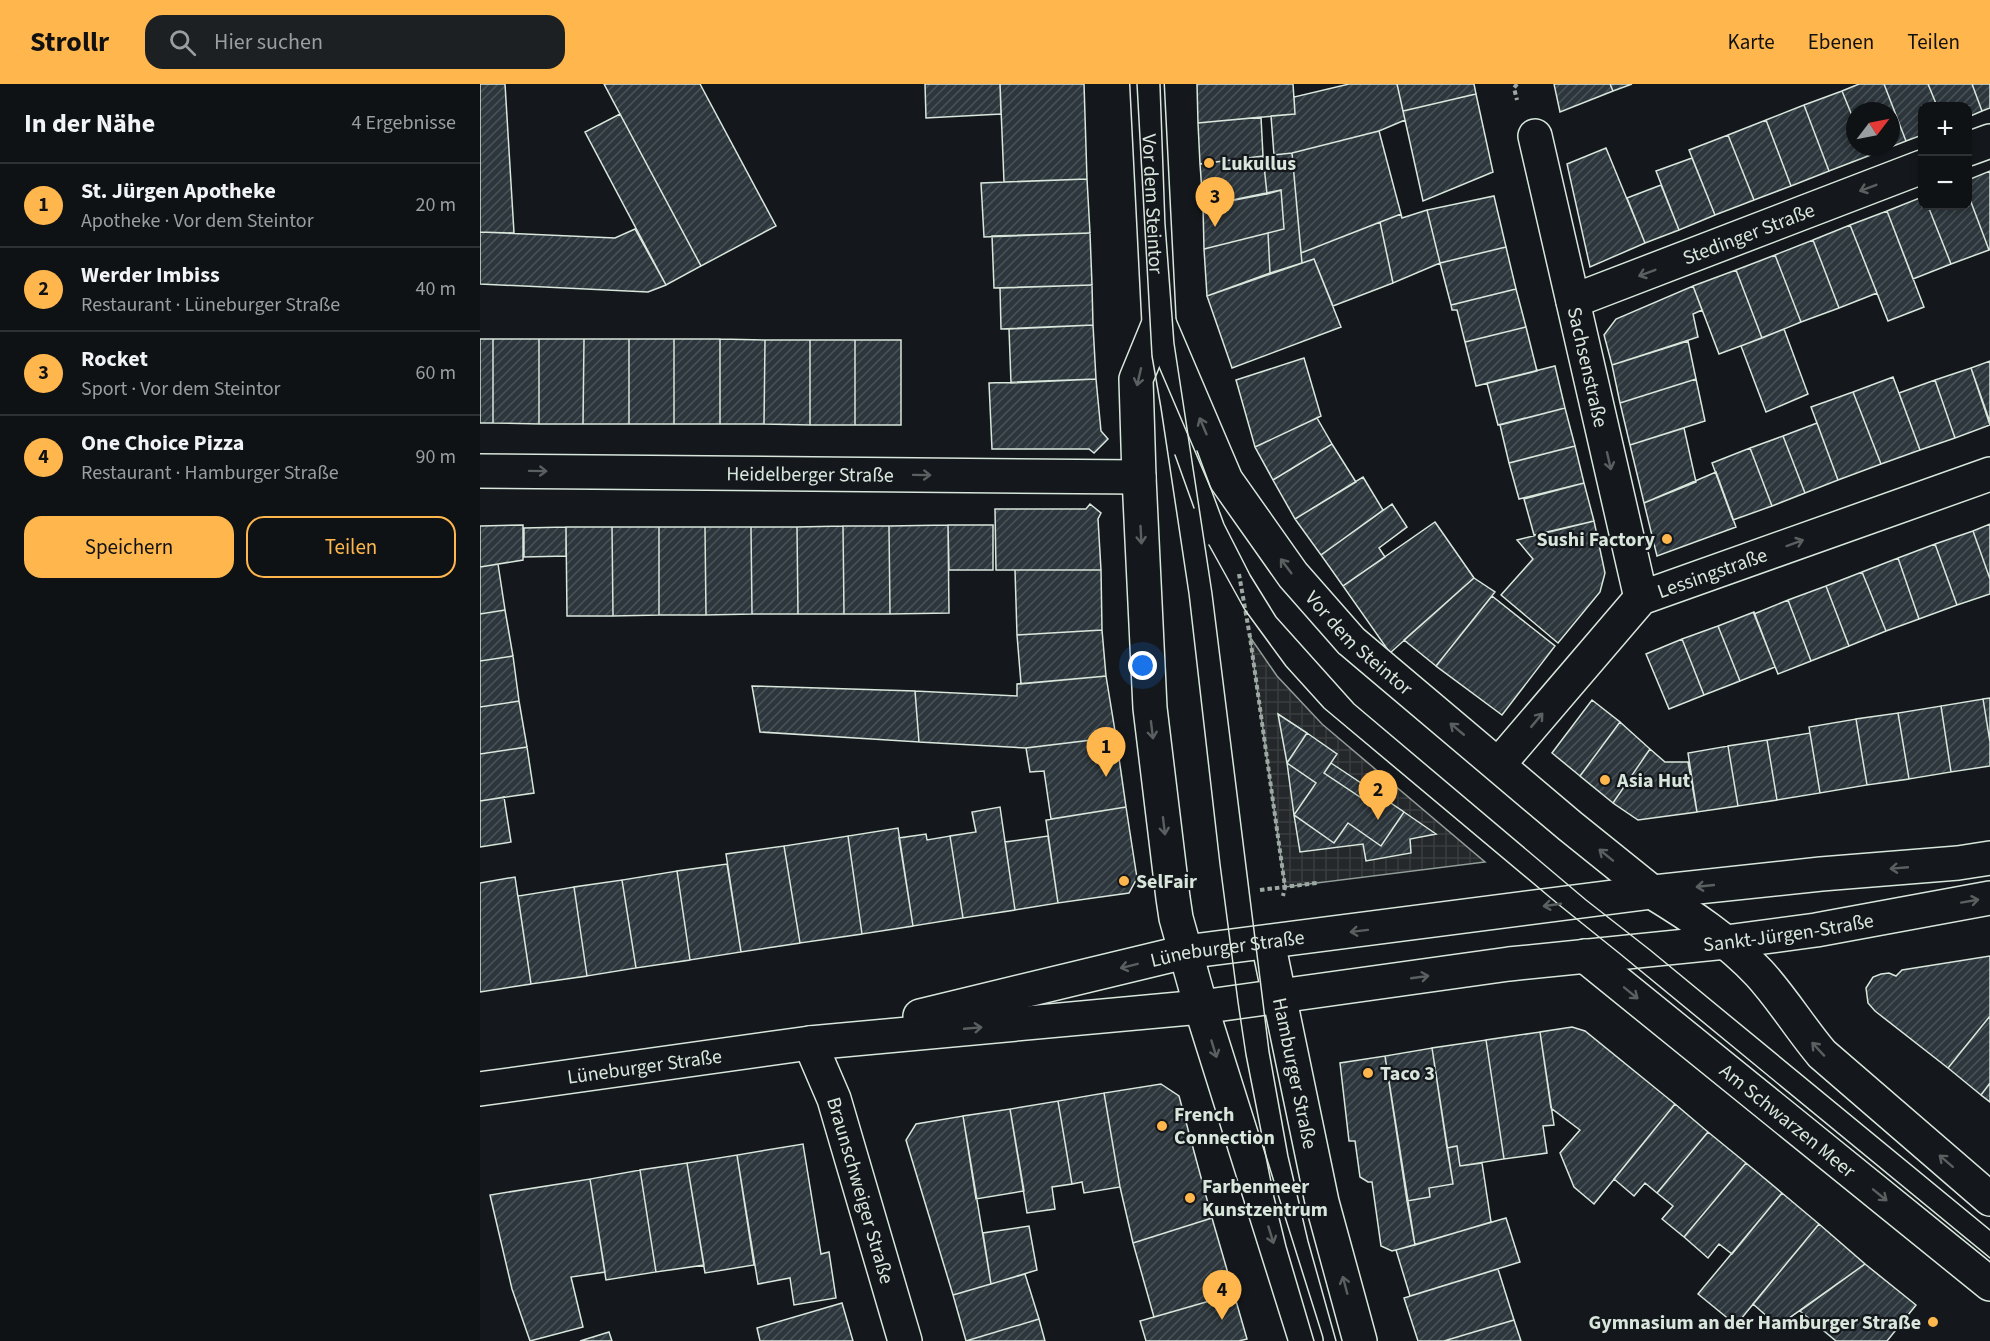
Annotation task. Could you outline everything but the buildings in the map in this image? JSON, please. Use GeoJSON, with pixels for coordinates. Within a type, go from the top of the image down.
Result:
{"type":"FeatureCollection","features":[{"type":"Feature","properties":{"kind":"street","name":"Vor dem Steintor"},"geometry":{"type":"LineString","coordinates":[[1147,84],[1159,323],[1226,480],[1293,575],[1351,641],[1570,826],[1652,892]]}},
{"type":"Feature","properties":{"kind":"street","name":"Sachsenstraße"},"geometry":{"type":"LineString","coordinates":[[1535,136],[1641,598]]}},
{"type":"Feature","properties":{"kind":"street"},"geometry":{"type":"LineString","coordinates":[[1972,148],[1990,141]]}},
{"type":"Feature","properties":{"kind":"street","name":"Stedinger Straße"},"geometry":{"type":"LineString","coordinates":[[1573,301],[1918,168]]}},
{"type":"Feature","properties":{"kind":"street","name":"Vor dem Steintor"},"geometry":{"type":"LineString","coordinates":[[1159,323],[1137,379],[1139,477],[1150,708],[1173,898],[1185,952]]}},
{"type":"Feature","properties":{"kind":"street","name":"Heidelberger Straße"},"geometry":{"type":"LineString","coordinates":[[480,471],[1139,477]]}},
{"type":"Feature","properties":{"kind":"street","name":"Lessingstraße"},"geometry":{"type":"LineString","coordinates":[[1499,764],[1641,598],[1990,474]]}},
{"type":"Feature","properties":{"kind":"street"},"geometry":{"type":"LineString","coordinates":[[1652,892],[1990,858]]}},
{"type":"Feature","properties":{"kind":"street"},"geometry":{"type":"LineString","coordinates":[[1652,892],[1690,915],[1726,942],[1760,974],[1822,1054],[1990,1199]]}},
{"type":"Feature","properties":{"kind":"street","name":"Lüneburger Straße"},"geometry":{"type":"LineString","coordinates":[[810,1043],[1185,952],[1652,892]]}},
{"type":"Feature","properties":{"kind":"street","name":"Sankt-Jürgen-Straße"},"geometry":{"type":"LineString","coordinates":[[1585,956],[1726,942],[1816,930],[1990,898]]}},
{"type":"Feature","properties":{"kind":"street","name":"Hamburger Straße"},"geometry":{"type":"LineString","coordinates":[[1268,942],[1322,1202],[1360,1341]]}},
{"type":"Feature","properties":{"kind":"street"},"geometry":{"type":"LineString","coordinates":[[1185,952],[1306,1341]]}},
{"type":"Feature","properties":{"kind":"street","name":"Lüneburger Straße"},"geometry":{"type":"LineString","coordinates":[[480,1089],[810,1043],[1201,1007],[1509,964],[1585,956]]}},
{"type":"Feature","properties":{"kind":"street","name":"Am Schwarzen Meer"},"geometry":{"type":"LineString","coordinates":[[1585,956],[1990,1284]]}},
{"type":"Feature","properties":{"kind":"street","name":"Braunschweiger Straße"},"geometry":{"type":"LineString","coordinates":[[810,1043],[834,1099],[905,1341]]}},
{"type":"Feature","properties":{"kind":"path"},"geometry":{"type":"LineString","coordinates":[[1238,568],[1250,637],[1285,887],[1268,942]]}},
{"type":"Feature","properties":{"kind":"path"},"geometry":{"type":"LineString","coordinates":[[1260,890],[1317,883]]}},
{"type":"Feature","properties":{"kind":"shaded area"},"geometry":{"type":"Polygon","coordinates":[[[1250,637],[1277,676],[1322,724],[1485,862],[1285,887],[1250,637]]]}},
{"type":"Feature","properties":{"kind":"tram line"},"geometry":{"type":"LineString","coordinates":[[1137,84],[1152,356],[1189,594],[1238,1002],[1274,1197],[1314,1341]]}},
{"type":"Feature","properties":{"kind":"tram line"},"geometry":{"type":"LineString","coordinates":[[1160,84],[1165,223],[1174,343],[1212,593],[1269,1051],[1288,1156],[1308,1241],[1336,1341]]}},
{"type":"Feature","properties":{"kind":"tram line"},"geometry":{"type":"LineString","coordinates":[[1197,451],[1224,524],[1250,575],[1276,617],[1354,704],[1586,900],[1990,1230]]}},
{"type":"Feature","properties":{"kind":"tram line"},"geometry":{"type":"LineString","coordinates":[[1175,455],[1194,508]]}},
{"type":"Feature","properties":{"kind":"tram line"},"geometry":{"type":"LineString","coordinates":[[1209,545],[1245,610],[1286,666],[1324,708],[1558,904],[1990,1258]]}},
{"type":"Feature","properties":{"kind":"place","name":"Lukullus"},"geometry":{"type":"Point","coordinates":[1209,163]}},
{"type":"Feature","properties":{"kind":"place","name":"Rocket"},"geometry":{"type":"Point","coordinates":[1215,227]}},
{"type":"Feature","properties":{"kind":"place","name":"Sushi Factory"},"geometry":{"type":"Point","coordinates":[1667,539]}},
{"type":"Feature","properties":{"kind":"place","name":"St. Jürgen Apotheke"},"geometry":{"type":"Point","coordinates":[1106,777]}},
{"type":"Feature","properties":{"kind":"place","name":"Asia Hut"},"geometry":{"type":"Point","coordinates":[1605,780]}},
{"type":"Feature","properties":{"kind":"place","name":"Werder Imbiss"},"geometry":{"type":"Point","coordinates":[1378,820]}},
{"type":"Feature","properties":{"kind":"place","name":"SelFair"},"geometry":{"type":"Point","coordinates":[1124,881]}},
{"type":"Feature","properties":{"kind":"place","name":"Taco 3"},"geometry":{"type":"Point","coordinates":[1368,1073]}},
{"type":"Feature","properties":{"kind":"place","name":"French Connection"},"geometry":{"type":"Point","coordinates":[1162,1126]}},
{"type":"Feature","properties":{"kind":"place","name":"Farbenmeer Kunstzentrum"},"geometry":{"type":"Point","coordinates":[1190,1198]}},
{"type":"Feature","properties":{"kind":"place","name":"One Choice Pizza"},"geometry":{"type":"Point","coordinates":[1222,1320]}},
{"type":"Feature","properties":{"kind":"place","name":"Gymnasium an der Hamburger Straße"},"geometry":{"type":"Point","coordinates":[1933,1322]}}]}
